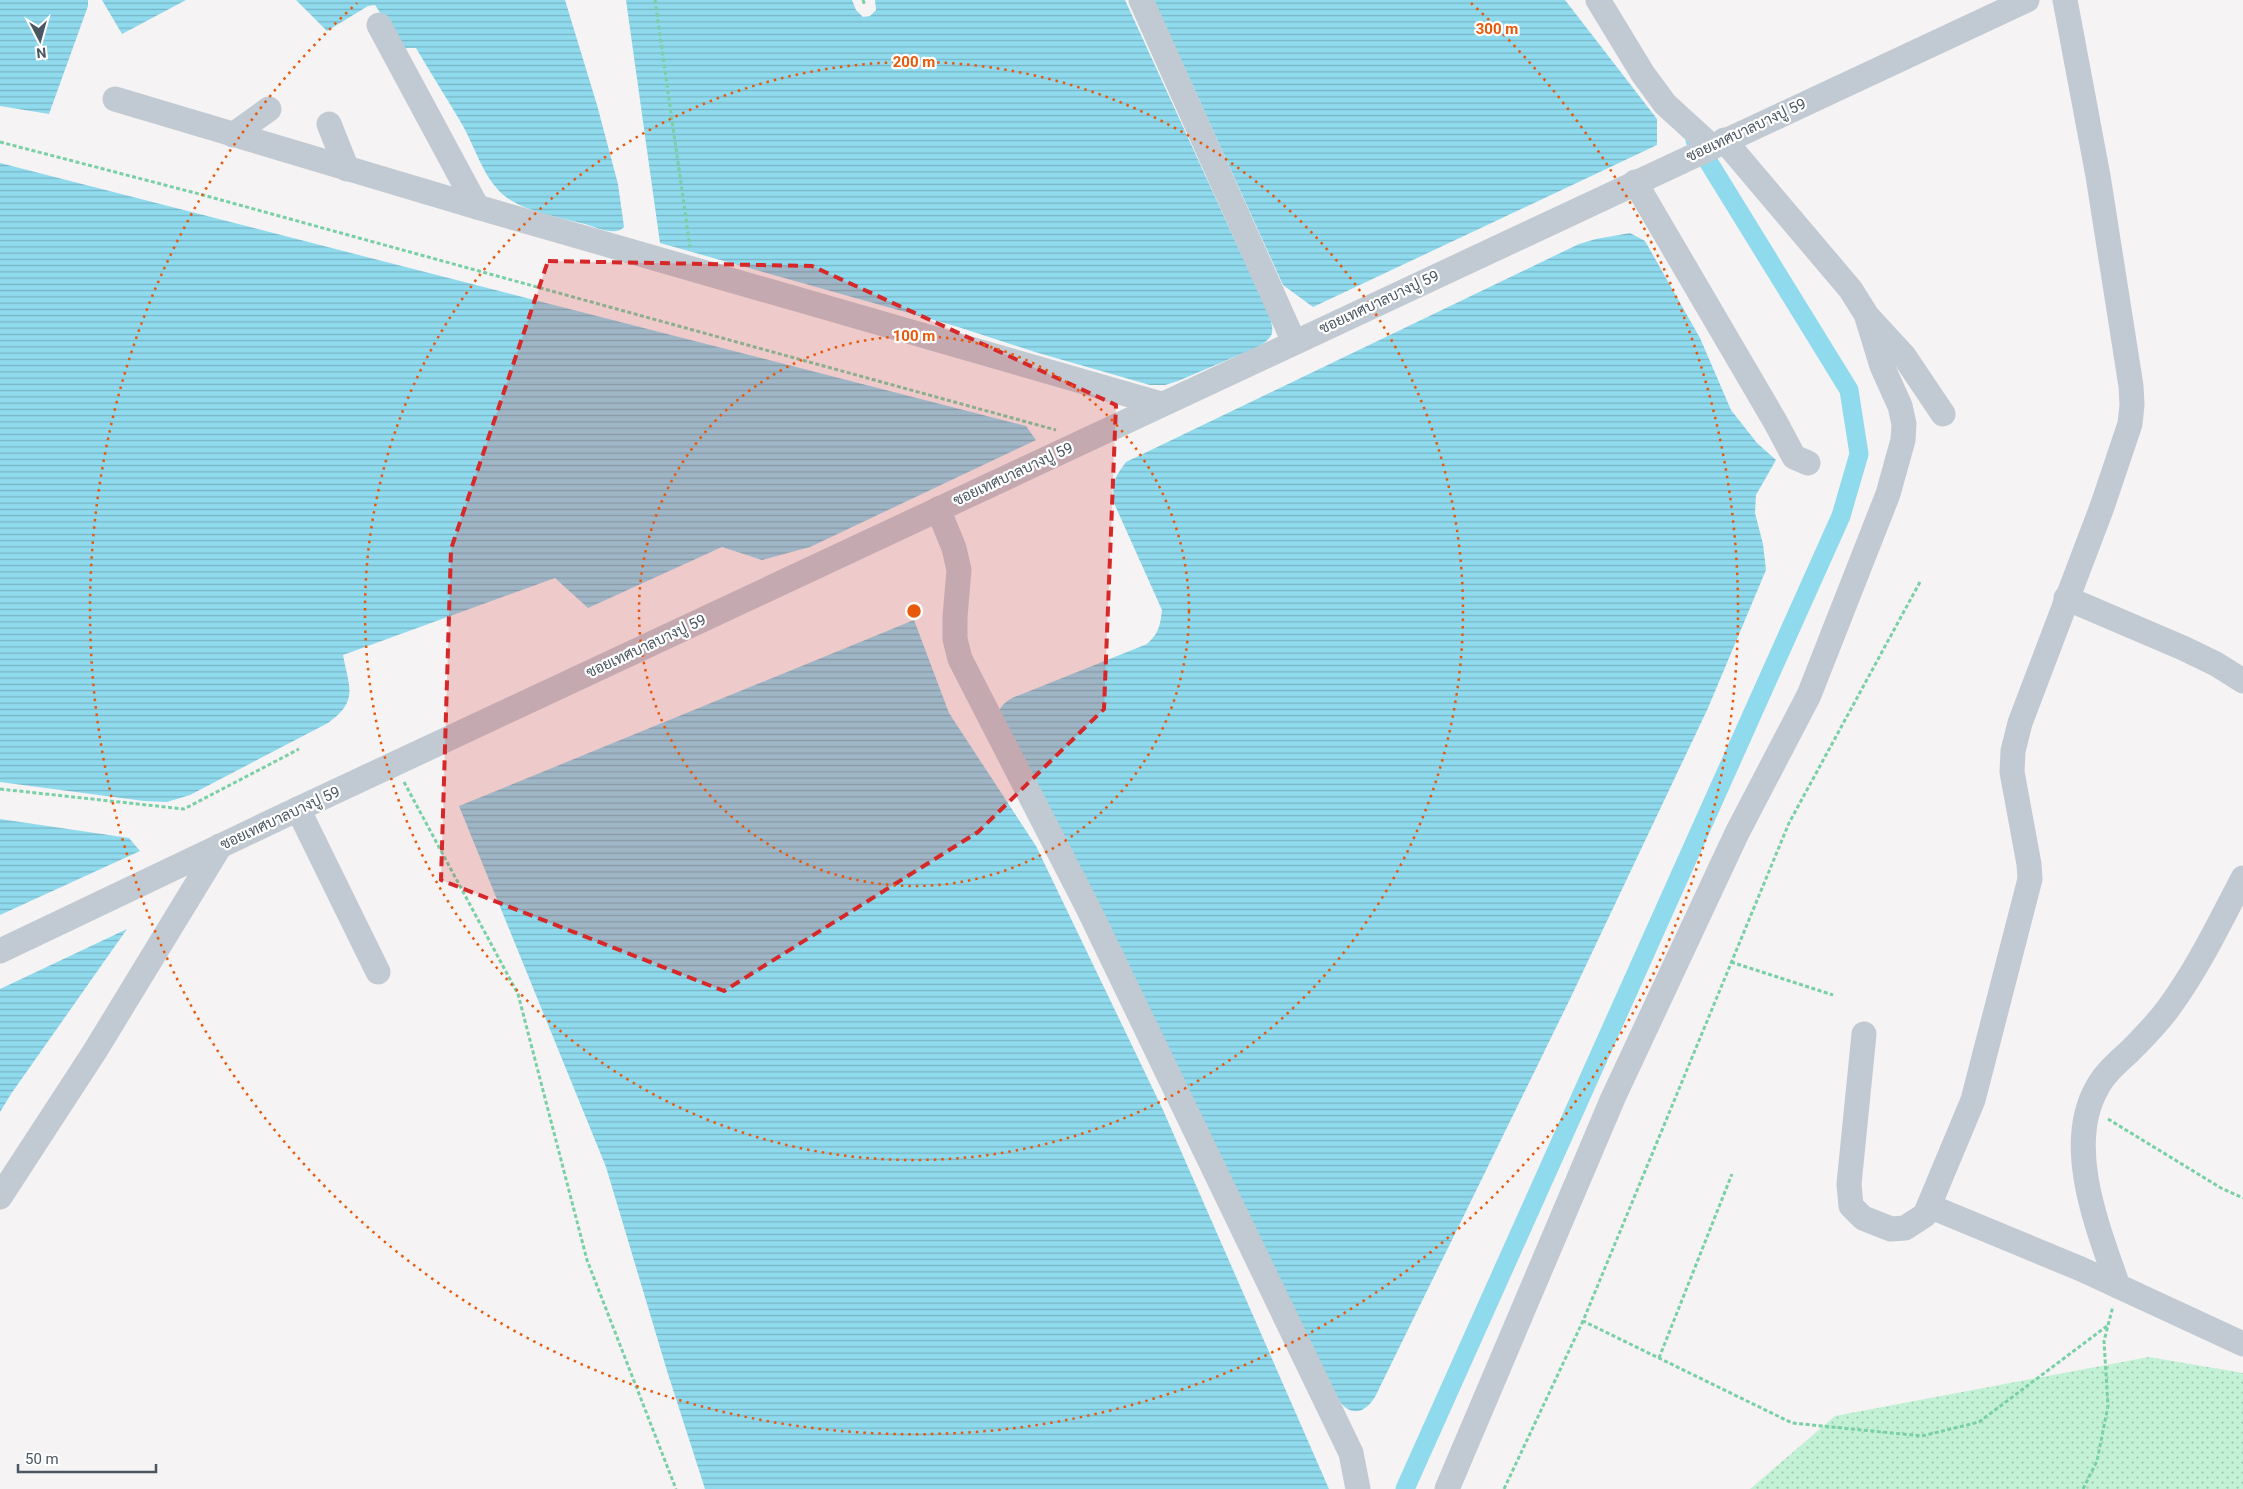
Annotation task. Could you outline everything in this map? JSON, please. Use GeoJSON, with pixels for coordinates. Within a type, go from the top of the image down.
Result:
{"type":"FeatureCollection","features":[{"type":"Feature","properties":{"kind":"street"},"geometry":{"type":"LineString","coordinates":[[1140,0],[1294,342]]}},
{"type":"Feature","properties":{"kind":"street"},"geometry":{"type":"LineString","coordinates":[[1598,0],[1643,74],[1665,104],[1718,143],[1850,290],[1866,314],[1904,356],[1942,414]]}},
{"type":"Feature","properties":{"kind":"street","name":"ซอยเทศบาลบางปู 59"},"geometry":{"type":"LineString","coordinates":[[0,951],[298,809],[2027,0]]}},
{"type":"Feature","properties":{"kind":"street"},"geometry":{"type":"LineString","coordinates":[[1864,1034],[1849,1184],[1851,1206],[1864,1218],[1891,1229],[1906,1228],[1925,1215],[1973,1100],[2030,879],[2029,864],[2012,772],[2013,751],[2020,723],[2102,507],[2130,424],[2131,386],[2098,176],[2064,0]]}},
{"type":"Feature","properties":{"kind":"street"},"geometry":{"type":"LineString","coordinates":[[379,25],[477,207]]}},
{"type":"Feature","properties":{"kind":"street"},"geometry":{"type":"LineString","coordinates":[[115,99],[477,207],[1162,404]]}},
{"type":"Feature","properties":{"kind":"street"},"geometry":{"type":"LineString","coordinates":[[233,135],[269,109]]}},
{"type":"Feature","properties":{"kind":"street"},"geometry":{"type":"LineString","coordinates":[[329,124],[347,169]]}},
{"type":"Feature","properties":{"kind":"street"},"geometry":{"type":"LineString","coordinates":[[1635,182],[1794,457],[1808,463]]}},
{"type":"Feature","properties":{"kind":"street"},"geometry":{"type":"LineString","coordinates":[[1447,1489],[1613,1098],[1737,833],[1809,695],[1888,494],[1903,440],[1904,424],[1900,406],[1882,366],[1866,314]]}},
{"type":"Feature","properties":{"kind":"street"},"geometry":{"type":"LineString","coordinates":[[938,509],[954,548],[960,570],[955,617],[955,639],[960,659],[1088,908],[1351,1453],[1358,1489]]}},
{"type":"Feature","properties":{"kind":"street"},"geometry":{"type":"LineString","coordinates":[[2066,598],[2183,648],[2216,664],[2243,681]]}},
{"type":"Feature","properties":{"kind":"street"},"geometry":{"type":"LineString","coordinates":[[298,809],[378,972]]}},
{"type":"Feature","properties":{"kind":"street"},"geometry":{"type":"LineString","coordinates":[[0,1197],[95,1051],[220,846]]}},
{"type":"Feature","properties":{"kind":"street"},"geometry":{"type":"LineString","coordinates":[[2118,1286],[2100,1235],[2087,1179],[2082,1150],[2084,1126],[2096,1088],[2111,1069],[2146,1035],[2171,1006],[2212,937],[2243,878]]}},
{"type":"Feature","properties":{"kind":"street"},"geometry":{"type":"LineString","coordinates":[[1929,1206],[2118,1286],[2243,1344]]}},
{"type":"Feature","properties":{"kind":"path"},"geometry":{"type":"LineString","coordinates":[[655,0],[694,270]]}},
{"type":"Feature","properties":{"kind":"path"},"geometry":{"type":"LineString","coordinates":[[863,0],[865,6]]}},
{"type":"Feature","properties":{"kind":"path"},"geometry":{"type":"LineString","coordinates":[[0,142],[203,195],[891,384],[1055,430],[1079,443]]}},
{"type":"Feature","properties":{"kind":"path"},"geometry":{"type":"LineString","coordinates":[[1504,1489],[1583,1321],[1789,822],[1920,582]]}},
{"type":"Feature","properties":{"kind":"path"},"geometry":{"type":"LineString","coordinates":[[0,789],[184,809],[299,749]]}},
{"type":"Feature","properties":{"kind":"path"},"geometry":{"type":"LineString","coordinates":[[394,764],[518,994],[587,1260],[676,1489]]}},
{"type":"Feature","properties":{"kind":"path"},"geometry":{"type":"LineString","coordinates":[[1731,962],[1832,995]]}},
{"type":"Feature","properties":{"kind":"path"},"geometry":{"type":"LineString","coordinates":[[2090,1108],[2221,1188],[2243,1198]]}},
{"type":"Feature","properties":{"kind":"path"},"geometry":{"type":"LineString","coordinates":[[1659,1358],[1732,1174]]}},
{"type":"Feature","properties":{"kind":"path"},"geometry":{"type":"LineString","coordinates":[[2083,1489],[2097,1461],[2108,1406],[2104,1341],[2118,1286]]}},
{"type":"Feature","properties":{"kind":"path"},"geometry":{"type":"LineString","coordinates":[[1583,1321],[1792,1423],[1922,1436],[1979,1422],[2108,1326]]}},
{"type":"Feature","properties":{"kind":"highlighted area"},"geometry":{"type":"Polygon","coordinates":[[[548,261],[812,266],[1116,405],[1104,709],[978,832],[724,991],[441,880],[451,549],[548,261]]]}},
{"type":"Feature","properties":{"kind":"green space"},"geometry":{"type":"Polygon","coordinates":[[[2149,1357],[2243,1373],[2243,1489],[1750,1489],[1835,1416],[2149,1357]]]}},
{"type":"Feature","properties":{"kind":"water"},"geometry":{"type":"Polygon","coordinates":[[[0,0],[88,0],[88,6],[49,114],[0,106],[0,0]]]}},
{"type":"Feature","properties":{"kind":"water"},"geometry":{"type":"Polygon","coordinates":[[[102,0],[186,0],[122,34],[102,0]]]}},
{"type":"Feature","properties":{"kind":"water"},"geometry":{"type":"Polygon","coordinates":[[[296,0],[565,0],[597,105],[618,184],[624,227],[616,231],[605,230],[533,210],[506,197],[498,190],[486,173],[463,126],[416,48],[405,48],[402,46],[375,5],[368,6],[327,31],[296,0]]]}},
{"type":"Feature","properties":{"kind":"water"},"geometry":{"type":"Polygon","coordinates":[[[626,0],[852,0],[856,10],[863,17],[870,16],[876,10],[875,0],[1125,0],[1270,317],[1272,334],[1260,346],[1178,381],[1165,385],[1150,385],[1035,352],[955,326],[660,243],[626,0]]]}},
{"type":"Feature","properties":{"kind":"water"},"geometry":{"type":"Polygon","coordinates":[[[1154,0],[1565,0],[1657,119],[1657,145],[1313,307],[1283,285],[1154,0]]]}},
{"type":"Feature","properties":{"kind":"water"},"geometry":{"type":"Polygon","coordinates":[[[0,163],[1026,426],[1036,440],[810,547],[762,560],[722,547],[588,608],[555,578],[343,655],[349,693],[344,708],[338,715],[328,723],[190,795],[167,802],[144,801],[0,782],[0,163]]]}},
{"type":"Feature","properties":{"kind":"water"},"geometry":{"type":"Polygon","coordinates":[[[1630,233],[1645,241],[1700,338],[1731,410],[1757,443],[1776,460],[1756,495],[1755,513],[1763,544],[1766,570],[1708,708],[1570,999],[1375,1397],[1368,1406],[1359,1411],[1354,1411],[1345,1407],[1340,1402],[997,721],[998,713],[1003,705],[1012,698],[1147,644],[1156,633],[1160,625],[1162,610],[1114,503],[1113,490],[1115,481],[1126,462],[1579,244],[1630,233]]]}},
{"type":"Feature","properties":{"kind":"water"},"geometry":{"type":"Polygon","coordinates":[[[914,620],[949,713],[1036,846],[1163,1110],[1329,1489],[705,1489],[668,1374],[606,1167],[459,806],[914,620]]]}},
{"type":"Feature","properties":{"kind":"water"},"geometry":{"type":"Polygon","coordinates":[[[0,819],[129,838],[140,851],[0,915],[0,819]]]}},
{"type":"Feature","properties":{"kind":"water"},"geometry":{"type":"Polygon","coordinates":[[[127,929],[11,1094],[0,1112],[0,989],[127,929]]]}},
{"type":"Feature","properties":{"kind":"waterway"},"geometry":{"type":"LineString","coordinates":[[1405,1489],[1841,516],[1859,454],[1849,390],[1695,140]]}}]}
